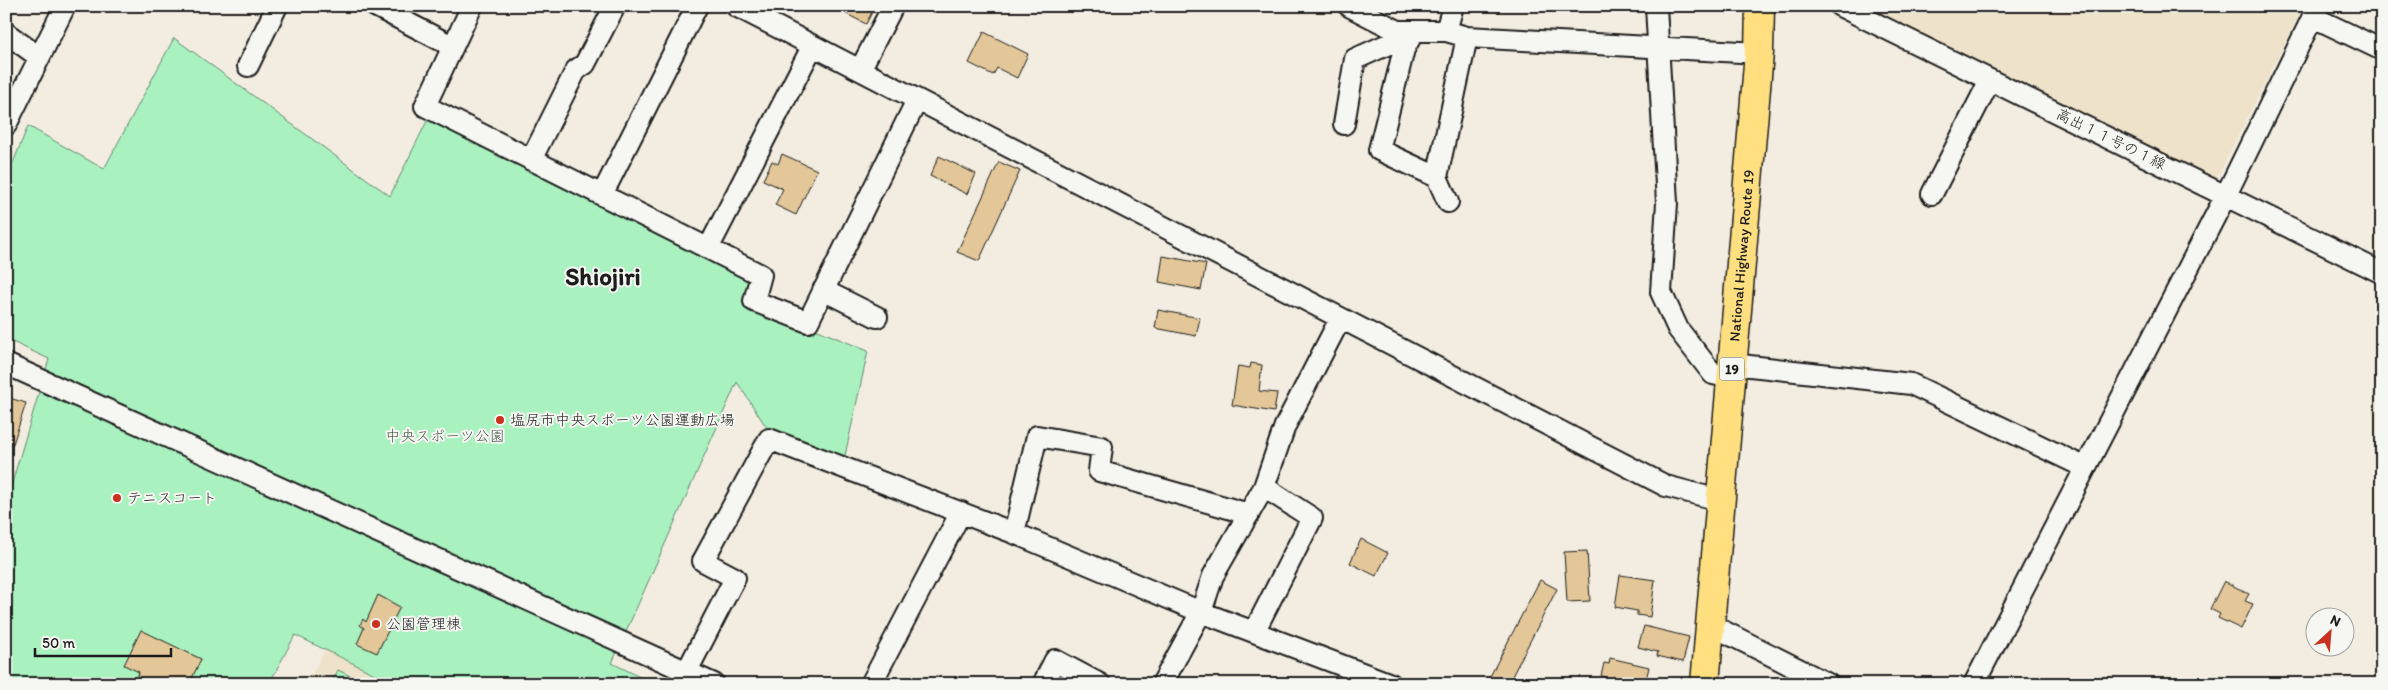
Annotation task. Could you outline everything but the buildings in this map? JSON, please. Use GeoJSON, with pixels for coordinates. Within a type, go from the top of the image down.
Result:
{"type":"FeatureCollection","features":[{"type":"Feature","properties":{"kind":"highway","name":"National Highway Route 19"},"geometry":{"type":"LineString","coordinates":[[1705,684],[1758,53],[1760,6]]}},
{"type":"Feature","properties":{"kind":"street"},"geometry":{"type":"LineString","coordinates":[[6,125],[65,6]]}},
{"type":"Feature","properties":{"kind":"street"},"geometry":{"type":"LineString","coordinates":[[248,66],[277,6]]}},
{"type":"Feature","properties":{"kind":"street"},"geometry":{"type":"LineString","coordinates":[[375,6],[452,46]]}},
{"type":"Feature","properties":{"kind":"street"},"geometry":{"type":"LineString","coordinates":[[472,6],[425,106],[709,247],[761,275],[754,301],[808,322],[917,100]]}},
{"type":"Feature","properties":{"kind":"street"},"geometry":{"type":"LineString","coordinates":[[531,160],[576,70],[585,64],[614,6]]}},
{"type":"Feature","properties":{"kind":"street"},"geometry":{"type":"LineString","coordinates":[[602,195],[697,6]]}},
{"type":"Feature","properties":{"kind":"street"},"geometry":{"type":"LineString","coordinates":[[736,6],[757,11],[812,47],[1666,486],[1719,500]]}},
{"type":"Feature","properties":{"kind":"street"},"geometry":{"type":"LineString","coordinates":[[860,70],[893,6]]}},
{"type":"Feature","properties":{"kind":"street"},"geometry":{"type":"LineString","coordinates":[[1349,6],[1398,32],[1446,31],[1468,37],[1658,49],[1758,53]]}},
{"type":"Feature","properties":{"kind":"street"},"geometry":{"type":"LineString","coordinates":[[1446,31],[1453,6]]}},
{"type":"Feature","properties":{"kind":"street"},"geometry":{"type":"LineString","coordinates":[[1656,6],[1667,203],[1661,292],[1678,329],[1713,374],[1732,371],[1911,384],[2084,467]]}},
{"type":"Feature","properties":{"kind":"street","name":"高出１１号の１線"},"geometry":{"type":"LineString","coordinates":[[1840,6],[2382,273]]}},
{"type":"Feature","properties":{"kind":"street"},"geometry":{"type":"LineString","coordinates":[[1974,684],[2084,467],[2226,195],[2316,12],[2382,50]]}},
{"type":"Feature","properties":{"kind":"street"},"geometry":{"type":"LineString","coordinates":[[1344,124],[1354,59],[1413,32]]}},
{"type":"Feature","properties":{"kind":"street"},"geometry":{"type":"LineString","coordinates":[[1413,32],[1404,49],[1379,150],[1437,177]]}},
{"type":"Feature","properties":{"kind":"street"},"geometry":{"type":"LineString","coordinates":[[6,33],[40,57]]}},
{"type":"Feature","properties":{"kind":"street"},"geometry":{"type":"LineString","coordinates":[[1448,202],[1437,177],[1468,37]]}},
{"type":"Feature","properties":{"kind":"street"},"geometry":{"type":"LineString","coordinates":[[709,247],[812,47]]}},
{"type":"Feature","properties":{"kind":"street"},"geometry":{"type":"LineString","coordinates":[[1932,194],[1990,80]]}},
{"type":"Feature","properties":{"kind":"street"},"geometry":{"type":"LineString","coordinates":[[823,290],[877,317]]}},
{"type":"Feature","properties":{"kind":"street"},"geometry":{"type":"LineString","coordinates":[[1162,684],[1201,612],[1213,576],[1264,487],[1285,426],[1340,319]]}},
{"type":"Feature","properties":{"kind":"street"},"geometry":{"type":"LineString","coordinates":[[6,364],[714,684]]}},
{"type":"Feature","properties":{"kind":"street"},"geometry":{"type":"LineString","coordinates":[[1014,533],[1037,436],[1102,448],[1099,471],[1248,514]]}},
{"type":"Feature","properties":{"kind":"street"},"geometry":{"type":"LineString","coordinates":[[687,671],[735,578],[703,561],[769,439],[1014,533],[1201,612],[1391,684]]}},
{"type":"Feature","properties":{"kind":"street"},"geometry":{"type":"LineString","coordinates":[[1254,632],[1312,518],[1264,487]]}},
{"type":"Feature","properties":{"kind":"street"},"geometry":{"type":"LineString","coordinates":[[871,684],[961,512]]}},
{"type":"Feature","properties":{"kind":"street"},"geometry":{"type":"LineString","coordinates":[[1709,624],[1828,684]]}},
{"type":"Feature","properties":{"kind":"street"},"geometry":{"type":"LineString","coordinates":[[1043,684],[1055,660],[1100,684]]}},
{"type":"Feature","properties":{"kind":"shaded area"},"geometry":{"type":"Polygon","coordinates":[[[1864,6],[2304,6],[2216,180],[1864,6]]]}},
{"type":"Feature","properties":{"kind":"shaded area"},"geometry":{"type":"Polygon","coordinates":[[[325,650],[393,684],[307,684],[325,650]]]}},
{"type":"Feature","properties":{"kind":"green space","name":"中央スポーツ公園"},"geometry":{"type":"Polygon","coordinates":[[[174,38],[390,196],[427,121],[440,120],[751,274],[746,300],[868,351],[844,460],[769,431],[737,382],[612,663],[654,684],[395,684],[295,635],[269,684],[6,684],[6,503],[49,359],[6,339],[6,180],[28,126],[104,169],[174,38]]]}},
{"type":"Feature","properties":{"kind":"green space"},"geometry":{"type":"Polygon","coordinates":[[[338,670],[367,684],[331,684],[338,670]]]}},
{"type":"Feature","properties":{"kind":"place","name":"塩尻市中央スポーツ公園運動広場"},"geometry":{"type":"Point","coordinates":[500,420]}},
{"type":"Feature","properties":{"kind":"place","name":"テニスコート"},"geometry":{"type":"Point","coordinates":[117,498]}},
{"type":"Feature","properties":{"kind":"place","name":"公園管理棟"},"geometry":{"type":"Point","coordinates":[376,624]}},
{"type":"Feature","properties":{"kind":"district","name":"Shiojiri"},"geometry":{"type":"Point","coordinates":[603,276]}}]}
